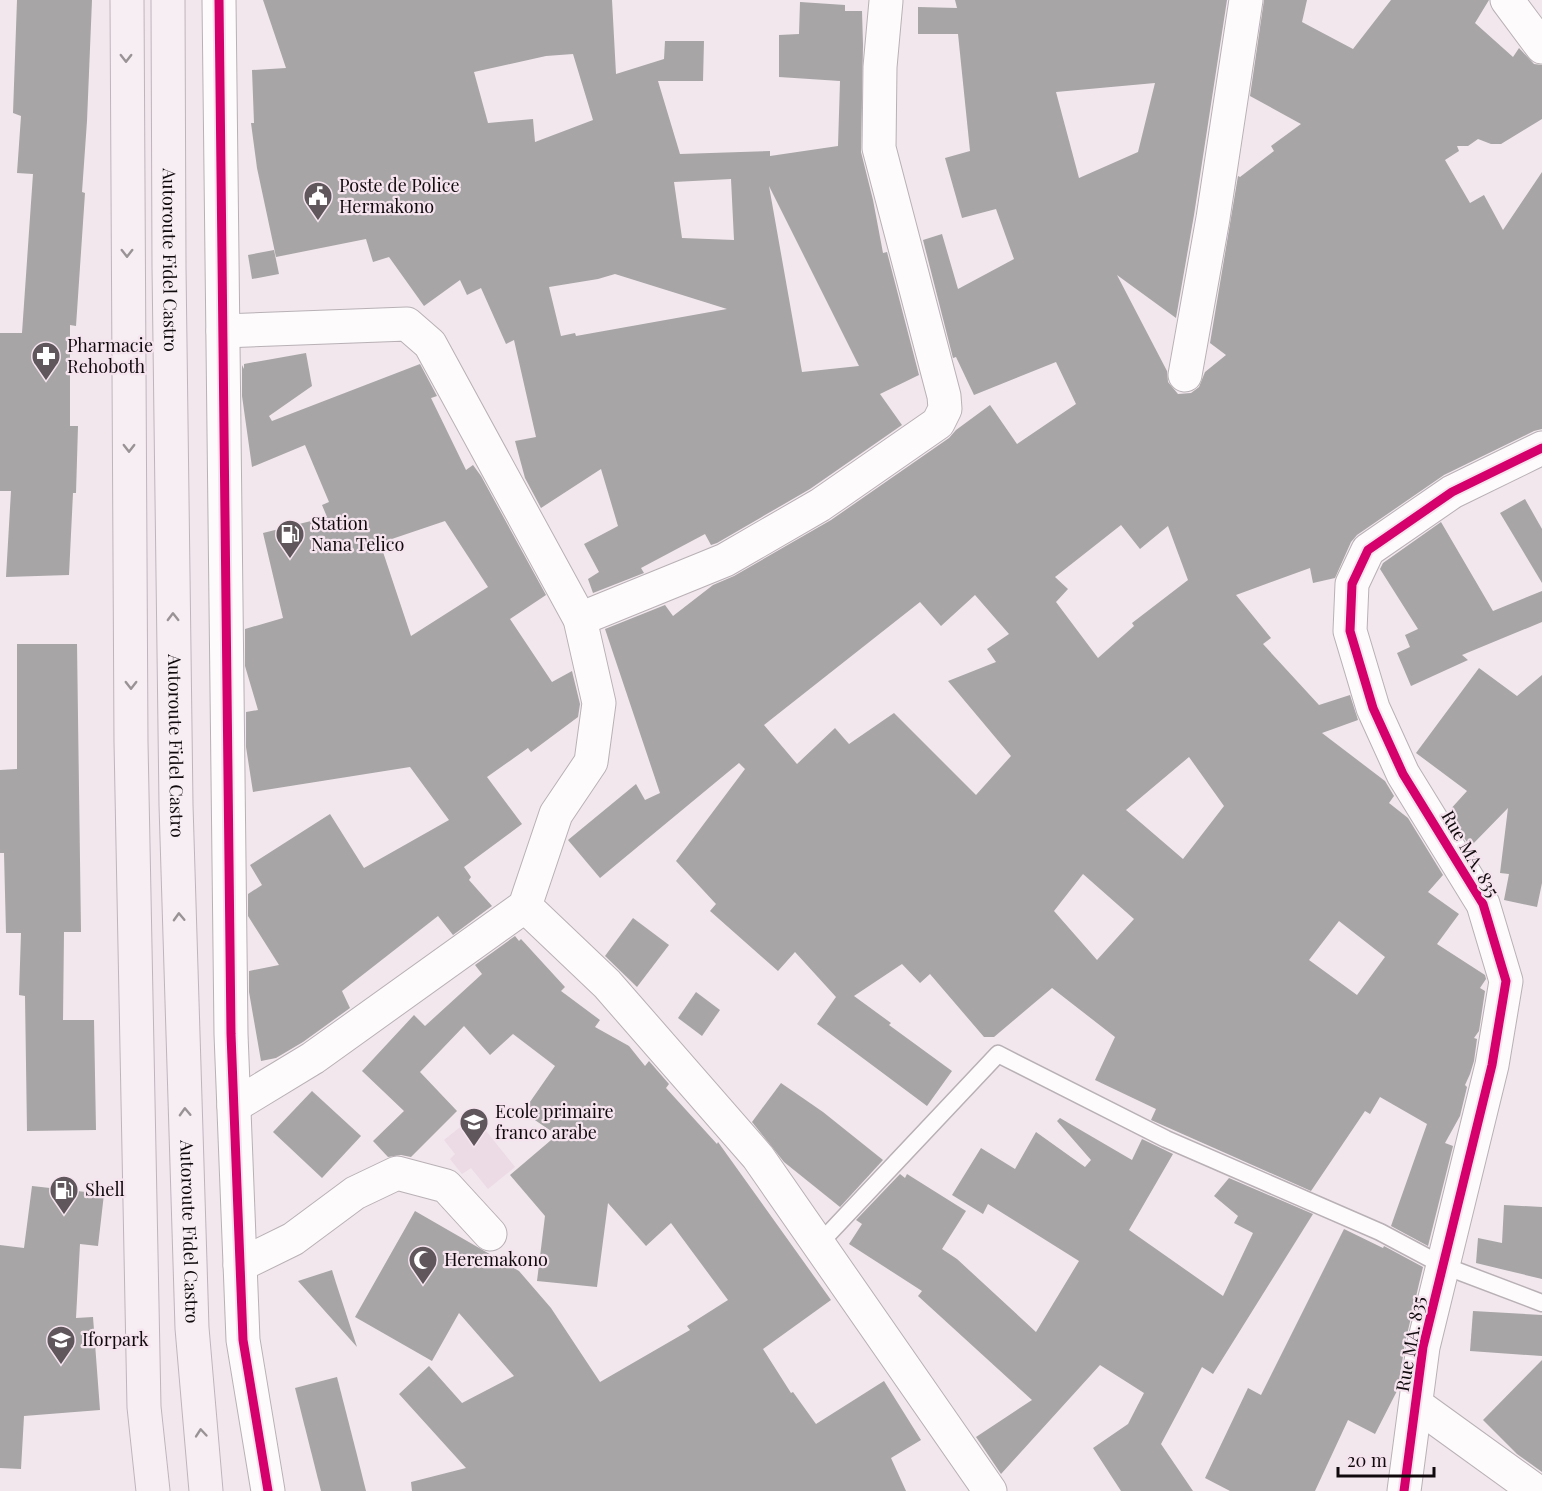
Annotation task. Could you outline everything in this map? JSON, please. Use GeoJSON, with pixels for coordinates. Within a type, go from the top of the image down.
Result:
{"type":"FeatureCollection","features":[{"type":"Feature","properties":{"kind":"highway"},"geometry":{"type":"LineString","coordinates":[[127,0],[131,754],[144,1407],[153,1491]]}},
{"type":"Feature","properties":{"kind":"highway","name":"Autoroute Fidel Castro"},"geometry":{"type":"LineString","coordinates":[[168,0],[176,805],[192,1328],[206,1491]]}},
{"type":"Feature","properties":{"kind":"street"},"geometry":{"type":"LineString","coordinates":[[219,0],[231,1034],[243,1340],[268,1491]]}},
{"type":"Feature","properties":{"kind":"street"},"geometry":{"type":"LineString","coordinates":[[580,620],[725,560],[820,505],[938,423],[945,409],[944,396],[879,148],[880,67],[887,0],[881,0]]}},
{"type":"Feature","properties":{"kind":"street"},"geometry":{"type":"LineString","coordinates":[[1185,375],[1213,218],[1246,0]]}},
{"type":"Feature","properties":{"kind":"street"},"geometry":{"type":"LineString","coordinates":[[1507,0],[1542,47]]}},
{"type":"Feature","properties":{"kind":"street"},"geometry":{"type":"LineString","coordinates":[[224,331],[407,324],[430,344],[580,620],[599,703],[591,762],[556,814],[525,906],[313,1058],[234,1106]]}},
{"type":"Feature","properties":{"kind":"street","name":"Rue MA. 835"},"geometry":{"type":"LineString","coordinates":[[1404,1491],[1424,1347],[1492,1065],[1506,981],[1483,904],[1403,774],[1373,708],[1350,631],[1352,584],[1368,550],[1452,492],[1542,448]]}},
{"type":"Feature","properties":{"kind":"street"},"geometry":{"type":"LineString","coordinates":[[525,906],[607,984],[758,1157],[990,1491]]}},
{"type":"Feature","properties":{"kind":"street"},"geometry":{"type":"LineString","coordinates":[[240,1265],[293,1239],[355,1193],[397,1173],[446,1186],[490,1234]]}},
{"type":"Feature","properties":{"kind":"street"},"geometry":{"type":"LineString","coordinates":[[1417,1406],[1536,1491]]}},
{"type":"Feature","properties":{"kind":"lane"},"geometry":{"type":"LineString","coordinates":[[819,1244],[998,1054],[1166,1139],[1380,1232],[1442,1265],[1542,1303]]}},
{"type":"Feature","properties":{"kind":"shaded area","name":"Ecole primaire franco arabe"},"geometry":{"type":"Polygon","coordinates":[[[474,1116],[515,1167],[488,1189],[471,1168],[462,1174],[450,1159],[455,1154],[444,1140],[474,1116]]]}},
{"type":"Feature","properties":{"kind":"building"},"geometry":{"type":"Polygon","coordinates":[[[17,0],[92,0],[82,192],[85,193],[76,326],[70,325],[70,426],[78,426],[76,493],[73,493],[69,575],[6,577],[11,491],[0,491],[0,333],[22,333],[33,174],[17,173],[21,116],[13,113],[17,0]]]}},
{"type":"Feature","properties":{"kind":"building"},"geometry":{"type":"Polygon","coordinates":[[[263,0],[612,0],[616,74],[664,59],[665,41],[704,41],[703,81],[658,81],[680,154],[770,151],[770,156],[838,146],[840,81],[779,77],[779,35],[799,34],[800,2],[845,5],[845,11],[862,11],[861,152],[883,253],[887,252],[919,375],[880,394],[902,425],[810,489],[717,543],[711,545],[705,534],[641,568],[644,573],[593,593],[588,579],[599,572],[584,544],[618,526],[601,469],[541,508],[525,478],[515,441],[536,437],[514,340],[506,344],[481,288],[467,295],[460,280],[424,306],[389,257],[373,262],[366,239],[276,257],[257,168],[251,123],[254,123],[252,70],[286,68],[263,0]],[[573,54],[546,56],[474,72],[488,123],[533,119],[535,142],[593,120],[573,54]],[[731,179],[674,182],[682,238],[734,240],[731,179]],[[769,186],[802,372],[859,366],[769,186]],[[615,274],[549,287],[561,336],[575,333],[576,336],[727,309],[615,274]]]}},
{"type":"Feature","properties":{"kind":"building"},"geometry":{"type":"Polygon","coordinates":[[[955,0],[1227,0],[1176,318],[1117,275],[1167,371],[1168,382],[1178,394],[1191,393],[1199,387],[1205,372],[1226,355],[1210,343],[1238,176],[1240,177],[1274,151],[1271,146],[1301,124],[1250,96],[1264,0],[1307,0],[1302,22],[1353,49],[1391,0],[1489,0],[1475,23],[1513,57],[1519,48],[1534,64],[1542,65],[1542,119],[1501,144],[1491,144],[1478,139],[1468,146],[1457,146],[1459,151],[1445,160],[1470,203],[1484,195],[1503,230],[1542,172],[1542,429],[1444,475],[1357,535],[1351,542],[1335,578],[1313,583],[1310,568],[1236,595],[1271,638],[1263,644],[1319,705],[1350,695],[1358,720],[1322,733],[1385,781],[1394,796],[1389,803],[1408,818],[1443,875],[1428,892],[1459,914],[1437,944],[1485,975],[1486,979],[1480,988],[1485,991],[1479,1031],[1474,1038],[1477,1039],[1474,1061],[1465,1085],[1467,1087],[1460,1116],[1445,1143],[1453,1146],[1428,1246],[1391,1226],[1427,1124],[1380,1097],[1370,1114],[1365,1111],[1311,1191],[1151,1120],[1156,1109],[1095,1080],[1115,1037],[1052,988],[994,1037],[984,1037],[930,974],[920,983],[902,964],[854,996],[952,1071],[927,1106],[817,1024],[836,997],[795,952],[778,971],[710,911],[716,904],[676,861],[745,769],[739,763],[600,878],[568,840],[636,784],[645,800],[660,793],[605,629],[665,605],[673,616],[713,585],[734,576],[831,520],[949,438],[956,430],[990,405],[1017,444],[1076,404],[1056,362],[974,395],[956,357],[953,358],[923,240],[942,234],[958,289],[1014,259],[996,209],[962,218],[945,158],[970,151],[958,34],[918,34],[918,7],[957,8],[955,0]],[[1155,83],[1056,92],[1079,178],[1138,152],[1155,83]],[[1121,525],[1055,577],[1068,589],[1056,602],[1098,658],[1134,626],[1132,623],[1188,580],[1168,526],[1140,549],[1121,525]],[[975,595],[941,626],[920,602],[764,725],[797,764],[835,728],[849,744],[894,713],[976,795],[1011,756],[948,681],[996,662],[987,649],[1009,634],[975,595]],[[1189,757],[1126,810],[1183,859],[1224,806],[1189,757]],[[1083,874],[1054,911],[1097,960],[1134,919],[1083,874]],[[1339,921],[1309,960],[1357,995],[1385,957],[1339,921]]]}},
{"type":"Feature","properties":{"kind":"building"},"geometry":{"type":"Polygon","coordinates":[[[274,250],[279,274],[252,279],[248,255],[274,250]]]}},
{"type":"Feature","properties":{"kind":"building"},"geometry":{"type":"Polygon","coordinates":[[[306,353],[312,386],[269,416],[272,421],[420,364],[437,396],[431,398],[466,470],[473,465],[481,476],[546,595],[510,619],[552,682],[572,671],[580,704],[578,717],[531,752],[528,748],[487,777],[522,824],[464,867],[471,877],[469,880],[492,906],[453,935],[438,916],[342,991],[350,1008],[303,1042],[276,1058],[261,1061],[249,992],[249,971],[279,965],[248,916],[248,894],[262,885],[250,865],[330,814],[364,868],[449,820],[410,767],[253,792],[246,747],[246,712],[258,710],[245,666],[245,629],[283,618],[263,533],[327,517],[322,505],[329,502],[305,445],[252,467],[242,396],[242,365],[244,369],[244,364],[306,353]],[[445,521],[380,543],[411,636],[488,587],[445,521]]]}},
{"type":"Feature","properties":{"kind":"building"},"geometry":{"type":"Polygon","coordinates":[[[1525,499],[1542,529],[1542,583],[1500,513],[1525,499]]]}},
{"type":"Feature","properties":{"kind":"building"},"geometry":{"type":"Polygon","coordinates":[[[1441,522],[1493,611],[1542,591],[1542,622],[1462,655],[1468,660],[1411,686],[1397,653],[1410,647],[1405,635],[1418,629],[1380,569],[1383,563],[1441,522]]]}},
{"type":"Feature","properties":{"kind":"building"},"geometry":{"type":"Polygon","coordinates":[[[17,644],[77,644],[81,932],[64,932],[63,1020],[94,1020],[96,1130],[27,1131],[25,996],[19,995],[21,933],[6,933],[4,853],[0,853],[0,770],[17,769],[17,644]]]}},
{"type":"Feature","properties":{"kind":"building"},"geometry":{"type":"Polygon","coordinates":[[[1479,668],[1517,696],[1542,675],[1542,883],[1537,907],[1504,900],[1509,874],[1500,873],[1508,808],[1470,847],[1448,812],[1467,791],[1416,753],[1479,668]]]}},
{"type":"Feature","properties":{"kind":"building"},"geometry":{"type":"Polygon","coordinates":[[[633,918],[669,945],[637,987],[605,956],[633,918]]]}},
{"type":"Feature","properties":{"kind":"building"},"geometry":{"type":"Polygon","coordinates":[[[515,936],[519,941],[521,939],[565,987],[561,991],[600,1020],[595,1027],[629,1046],[645,1066],[649,1061],[669,1084],[666,1088],[717,1144],[718,1142],[831,1300],[763,1349],[791,1393],[793,1392],[816,1424],[884,1381],[921,1440],[891,1458],[906,1491],[412,1491],[411,1482],[466,1468],[399,1394],[429,1366],[462,1403],[514,1376],[459,1313],[432,1361],[355,1317],[415,1211],[519,1271],[551,1308],[600,1382],[690,1330],[687,1326],[728,1300],[671,1223],[646,1246],[608,1203],[597,1287],[537,1281],[545,1216],[510,1175],[557,1135],[523,1112],[555,1066],[513,1034],[490,1055],[464,1026],[420,1072],[457,1111],[411,1157],[401,1155],[388,1157],[373,1141],[404,1111],[362,1071],[414,1015],[425,1026],[482,974],[475,965],[515,936]]]}},
{"type":"Feature","properties":{"kind":"building"},"geometry":{"type":"Polygon","coordinates":[[[696,992],[720,1010],[702,1036],[678,1018],[696,992]]]}},
{"type":"Feature","properties":{"kind":"building"},"geometry":{"type":"Polygon","coordinates":[[[781,1083],[823,1112],[883,1160],[840,1207],[784,1162],[752,1122],[781,1083]]]}},
{"type":"Feature","properties":{"kind":"building"},"geometry":{"type":"Polygon","coordinates":[[[312,1091],[361,1136],[322,1178],[273,1132],[312,1091]]]}},
{"type":"Feature","properties":{"kind":"building"},"geometry":{"type":"Polygon","coordinates":[[[1060,1118],[1132,1160],[1142,1139],[1173,1154],[1129,1230],[1223,1296],[1253,1233],[1234,1223],[1238,1216],[1214,1196],[1229,1178],[1313,1214],[1213,1374],[1202,1367],[1161,1444],[1193,1491],[1121,1491],[1093,1448],[1128,1424],[1144,1393],[1100,1365],[1001,1474],[976,1437],[1032,1400],[918,1296],[922,1291],[849,1244],[862,1224],[856,1220],[900,1174],[905,1178],[907,1174],[966,1211],[942,1249],[957,1259],[1036,1332],[1079,1261],[988,1204],[983,1214],[952,1195],[981,1148],[1015,1169],[1036,1132],[1085,1167],[1091,1160],[1057,1121],[1060,1118]]]}},
{"type":"Feature","properties":{"kind":"building"},"geometry":{"type":"Polygon","coordinates":[[[32,1186],[104,1194],[98,1246],[80,1244],[76,1318],[93,1317],[100,1410],[24,1416],[21,1469],[0,1468],[0,1245],[24,1248],[32,1186]]]}},
{"type":"Feature","properties":{"kind":"building"},"geometry":{"type":"Polygon","coordinates":[[[1504,1205],[1542,1207],[1542,1279],[1476,1263],[1478,1238],[1502,1243],[1504,1205]]]}},
{"type":"Feature","properties":{"kind":"building"},"geometry":{"type":"Polygon","coordinates":[[[1344,1229],[1383,1248],[1384,1246],[1423,1267],[1405,1343],[1398,1389],[1375,1434],[1348,1420],[1315,1491],[1230,1491],[1205,1478],[1248,1388],[1261,1395],[1344,1229]]]}},
{"type":"Feature","properties":{"kind":"building"},"geometry":{"type":"Polygon","coordinates":[[[332,1270],[336,1283],[357,1347],[298,1281],[332,1270]]]}},
{"type":"Feature","properties":{"kind":"building"},"geometry":{"type":"Polygon","coordinates":[[[1473,1311],[1542,1315],[1542,1356],[1470,1351],[1473,1311]]]}},
{"type":"Feature","properties":{"kind":"building"},"geometry":{"type":"Polygon","coordinates":[[[1542,1360],[1542,1472],[1517,1454],[1483,1420],[1542,1360]]]}},
{"type":"Feature","properties":{"kind":"building"},"geometry":{"type":"Polygon","coordinates":[[[337,1377],[366,1491],[321,1491],[295,1388],[337,1377]]]}},
{"type":"Feature","properties":{"kind":"cycle path"},"geometry":{"type":"LineString","coordinates":[[219,0],[231,1034],[243,1340],[268,1491]]}},
{"type":"Feature","properties":{"kind":"cycle path"},"geometry":{"type":"LineString","coordinates":[[1404,1491],[1423,1347],[1492,1065],[1506,981],[1483,904],[1403,774],[1373,708],[1350,631],[1352,584],[1368,550],[1452,492],[1542,448]]}},
{"type":"Feature","properties":{"kind":"place","name":"Poste de Police Hermakono"},"geometry":{"type":"Point","coordinates":[318,222]}},
{"type":"Feature","properties":{"kind":"place","name":"Pharmacie Rehoboth"},"geometry":{"type":"Point","coordinates":[46,382]}},
{"type":"Feature","properties":{"kind":"place","name":"Station Nana Telico"},"geometry":{"type":"Point","coordinates":[290,560]}},
{"type":"Feature","properties":{"kind":"place","name":"Ecole primaire franco arabe"},"geometry":{"type":"Point","coordinates":[474,1148]}},
{"type":"Feature","properties":{"kind":"place","name":"Shell"},"geometry":{"type":"Point","coordinates":[64,1216]}},
{"type":"Feature","properties":{"kind":"place","name":"Heremakono"},"geometry":{"type":"Point","coordinates":[423,1286]}},
{"type":"Feature","properties":{"kind":"place","name":"Iforpark"},"geometry":{"type":"Point","coordinates":[61,1366]}}]}
